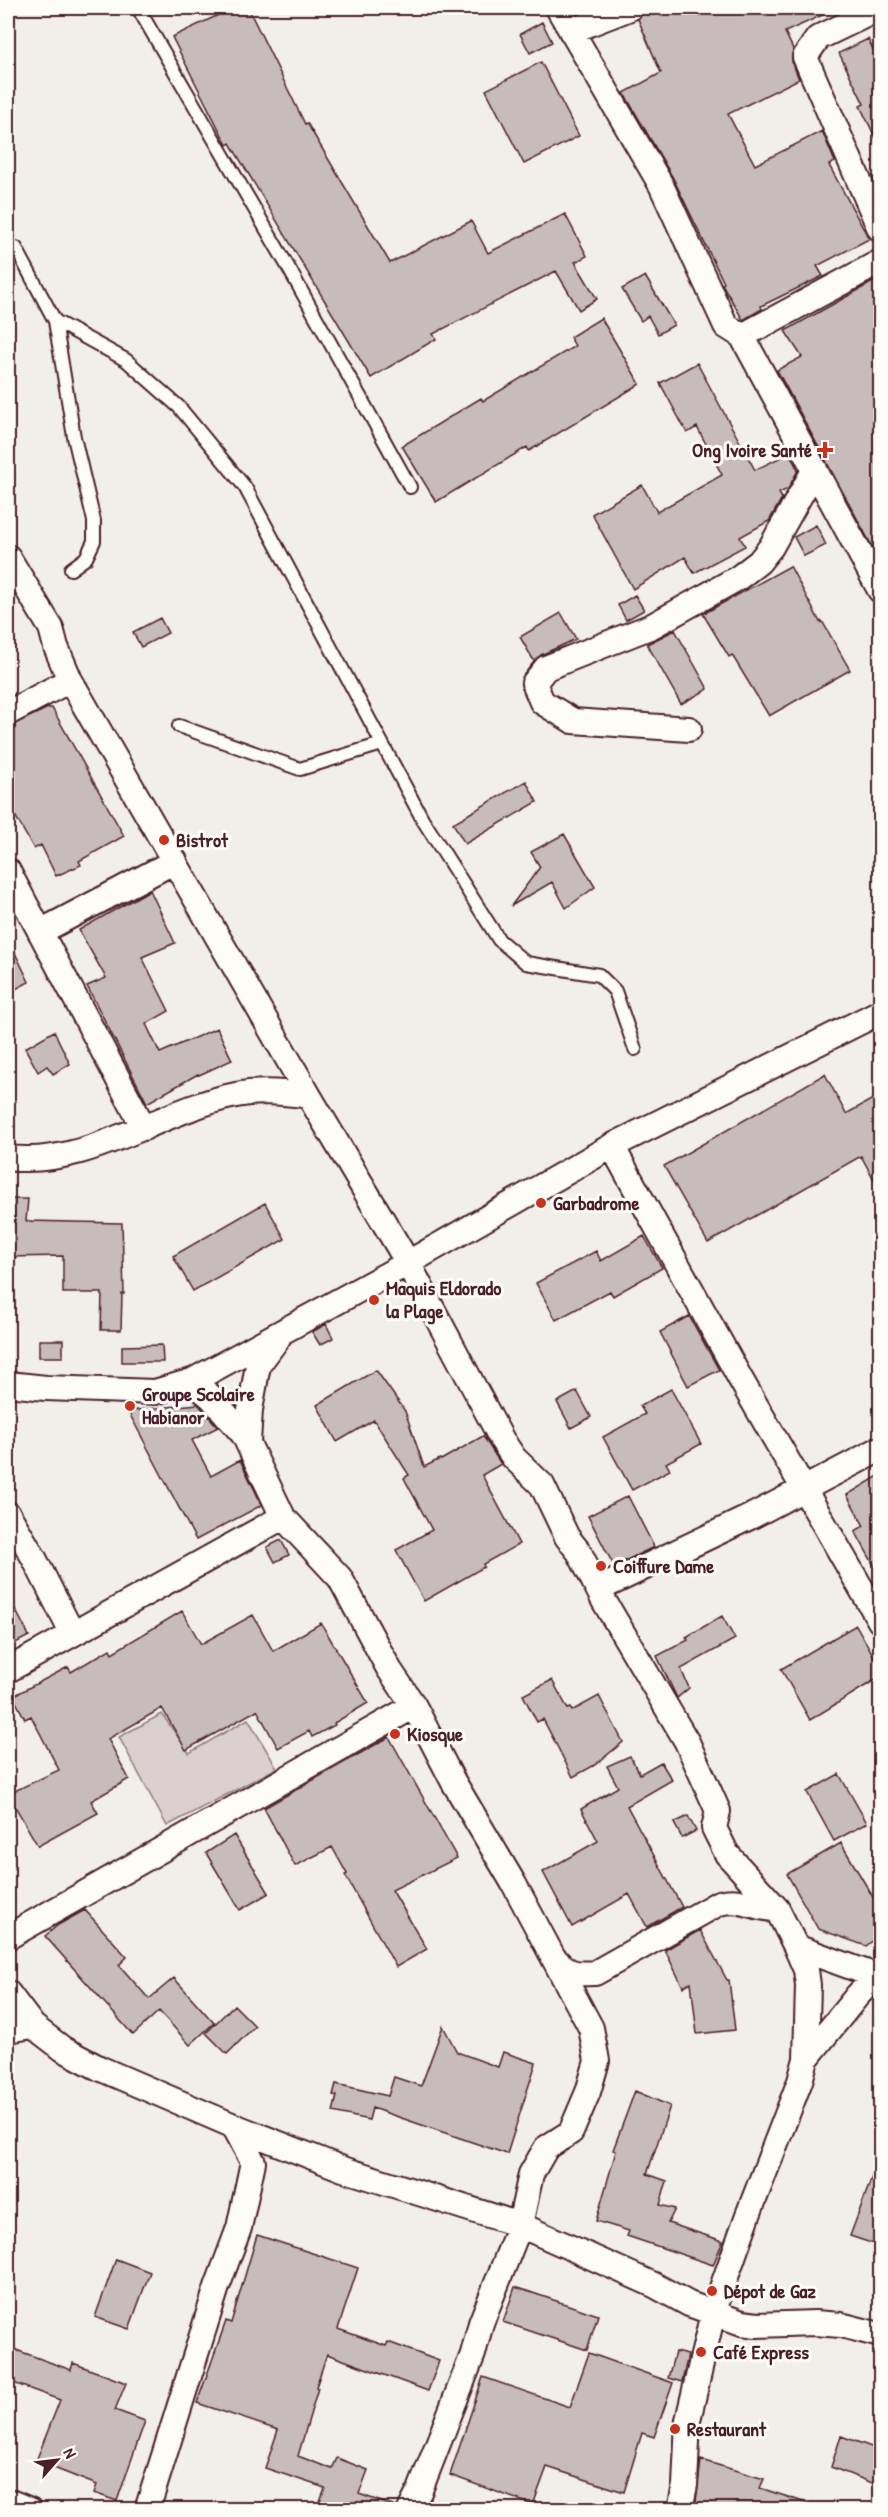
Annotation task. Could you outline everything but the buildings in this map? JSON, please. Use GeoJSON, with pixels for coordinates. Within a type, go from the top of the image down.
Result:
{"type":"FeatureCollection","features":[{"type":"Feature","properties":{"kind":"street"},"geometry":{"type":"LineString","coordinates":[[558,8],[661,185],[726,326],[742,336],[880,590]]}},
{"type":"Feature","properties":{"kind":"street"},"geometry":{"type":"LineString","coordinates":[[571,31],[630,8]]}},
{"type":"Feature","properties":{"kind":"street"},"geometry":{"type":"LineString","coordinates":[[874,15],[818,38],[805,57],[880,229]]}},
{"type":"Feature","properties":{"kind":"street"},"geometry":{"type":"LineString","coordinates":[[742,336],[880,262]]}},
{"type":"Feature","properties":{"kind":"street"},"geometry":{"type":"LineString","coordinates":[[689,729],[573,720],[542,702],[534,683],[546,668],[652,626],[745,573],[759,562],[771,547],[815,469]]}},
{"type":"Feature","properties":{"kind":"street"},"geometry":{"type":"LineString","coordinates":[[8,557],[51,628],[61,662],[70,680],[309,1096],[408,1263],[502,1440],[514,1458],[542,1485],[567,1537],[579,1552],[687,1742],[718,1811],[714,1828],[727,1854],[777,1909],[806,1970],[808,1985],[806,2059],[800,2081],[713,2313],[688,2420],[685,2485],[680,2510]]}},
{"type":"Feature","properties":{"kind":"street"},"geometry":{"type":"LineString","coordinates":[[8,713],[70,680]]}},
{"type":"Feature","properties":{"kind":"street"},"geometry":{"type":"LineString","coordinates":[[40,932],[175,861]]}},
{"type":"Feature","properties":{"kind":"street"},"geometry":{"type":"LineString","coordinates":[[8,871],[144,1128]]}},
{"type":"Feature","properties":{"kind":"street"},"geometry":{"type":"LineString","coordinates":[[8,1384],[46,1388],[155,1392],[192,1381],[408,1263],[612,1146],[880,1012]]}},
{"type":"Feature","properties":{"kind":"street"},"geometry":{"type":"LineString","coordinates":[[8,1158],[30,1161],[48,1158],[144,1128],[203,1104],[237,1095],[276,1091],[309,1096]]}},
{"type":"Feature","properties":{"kind":"street"},"geometry":{"type":"LineString","coordinates":[[612,1146],[803,1490],[880,1621]]}},
{"type":"Feature","properties":{"kind":"street"},"geometry":{"type":"LineString","coordinates":[[248,1442],[250,1410],[258,1365],[283,1331]]}},
{"type":"Feature","properties":{"kind":"street"},"geometry":{"type":"LineString","coordinates":[[192,1381],[229,1415],[248,1442],[283,1517],[340,1578],[389,1669],[414,1706],[453,1781],[554,1958],[591,2028],[597,2061],[588,2092],[571,2132],[546,2148],[531,2174],[520,2225],[481,2324],[473,2355],[410,2510]]}},
{"type":"Feature","properties":{"kind":"street"},"geometry":{"type":"LineString","coordinates":[[599,1589],[803,1490],[880,1449]]}},
{"type":"Feature","properties":{"kind":"street"},"geometry":{"type":"LineString","coordinates":[[8,1514],[72,1633]]}},
{"type":"Feature","properties":{"kind":"street"},"geometry":{"type":"LineString","coordinates":[[8,1670],[283,1517]]}},
{"type":"Feature","properties":{"kind":"street"},"geometry":{"type":"LineString","coordinates":[[8,1937],[414,1706]]}},
{"type":"Feature","properties":{"kind":"street"},"geometry":{"type":"LineString","coordinates":[[554,1958],[566,1971],[595,1973],[719,1903],[732,1900],[744,1901],[759,1909],[777,1909]]}},
{"type":"Feature","properties":{"kind":"street"},"geometry":{"type":"LineString","coordinates":[[796,1947],[878,1974],[850,2004],[806,2059]]}},
{"type":"Feature","properties":{"kind":"street"},"geometry":{"type":"LineString","coordinates":[[8,1992],[33,2026],[63,2049],[99,2068],[234,2126],[343,2169],[520,2225],[713,2313],[757,2325],[815,2323],[840,2325],[880,2335]]}},
{"type":"Feature","properties":{"kind":"street"},"geometry":{"type":"LineString","coordinates":[[8,2030],[33,2026]]}},
{"type":"Feature","properties":{"kind":"street"},"geometry":{"type":"LineString","coordinates":[[147,2510],[241,2217],[253,2162],[234,2126]]}},
{"type":"Feature","properties":{"kind":"street"},"geometry":{"type":"LineString","coordinates":[[8,2501],[30,2510]]}},
{"type":"Feature","properties":{"kind":"lane"},"geometry":{"type":"LineString","coordinates":[[138,8],[287,266],[410,487]]}},
{"type":"Feature","properties":{"kind":"lane"},"geometry":{"type":"LineString","coordinates":[[8,248],[16,248],[54,321],[74,437],[94,521],[94,541],[86,558],[71,569]]}},
{"type":"Feature","properties":{"kind":"lane"},"geometry":{"type":"LineString","coordinates":[[54,321],[126,360],[178,407],[245,487],[423,820],[499,940],[526,963],[599,975],[615,991],[635,1050]]}},
{"type":"Feature","properties":{"kind":"lane"},"geometry":{"type":"LineString","coordinates":[[179,726],[300,770],[382,744]]}},
{"type":"Feature","properties":{"kind":"shaded area"},"geometry":{"type":"Polygon","coordinates":[[[162,1714],[189,1753],[248,1719],[277,1768],[167,1826],[119,1737],[162,1714]]]}},
{"type":"Feature","properties":{"kind":"place","name":"Ong Ivoire Santé"},"geometry":{"type":"Point","coordinates":[825,450]}},
{"type":"Feature","properties":{"kind":"place","name":"Bistrot"},"geometry":{"type":"Point","coordinates":[164,840]}},
{"type":"Feature","properties":{"kind":"place","name":"Garbadrome"},"geometry":{"type":"Point","coordinates":[541,1203]}},
{"type":"Feature","properties":{"kind":"place","name":"Maquis Eldorado la Plage"},"geometry":{"type":"Point","coordinates":[374,1300]}},
{"type":"Feature","properties":{"kind":"place","name":"Groupe Scolaire Habianor"},"geometry":{"type":"Point","coordinates":[130,1406]}},
{"type":"Feature","properties":{"kind":"place","name":"Coiffure Dame"},"geometry":{"type":"Point","coordinates":[601,1566]}},
{"type":"Feature","properties":{"kind":"place","name":"Kiosque"},"geometry":{"type":"Point","coordinates":[395,1734]}},
{"type":"Feature","properties":{"kind":"place","name":"Dépot de Gaz"},"geometry":{"type":"Point","coordinates":[712,2291]}},
{"type":"Feature","properties":{"kind":"place","name":"Café Express"},"geometry":{"type":"Point","coordinates":[701,2352]}},
{"type":"Feature","properties":{"kind":"place","name":"Restaurant"},"geometry":{"type":"Point","coordinates":[675,2429]}}]}
